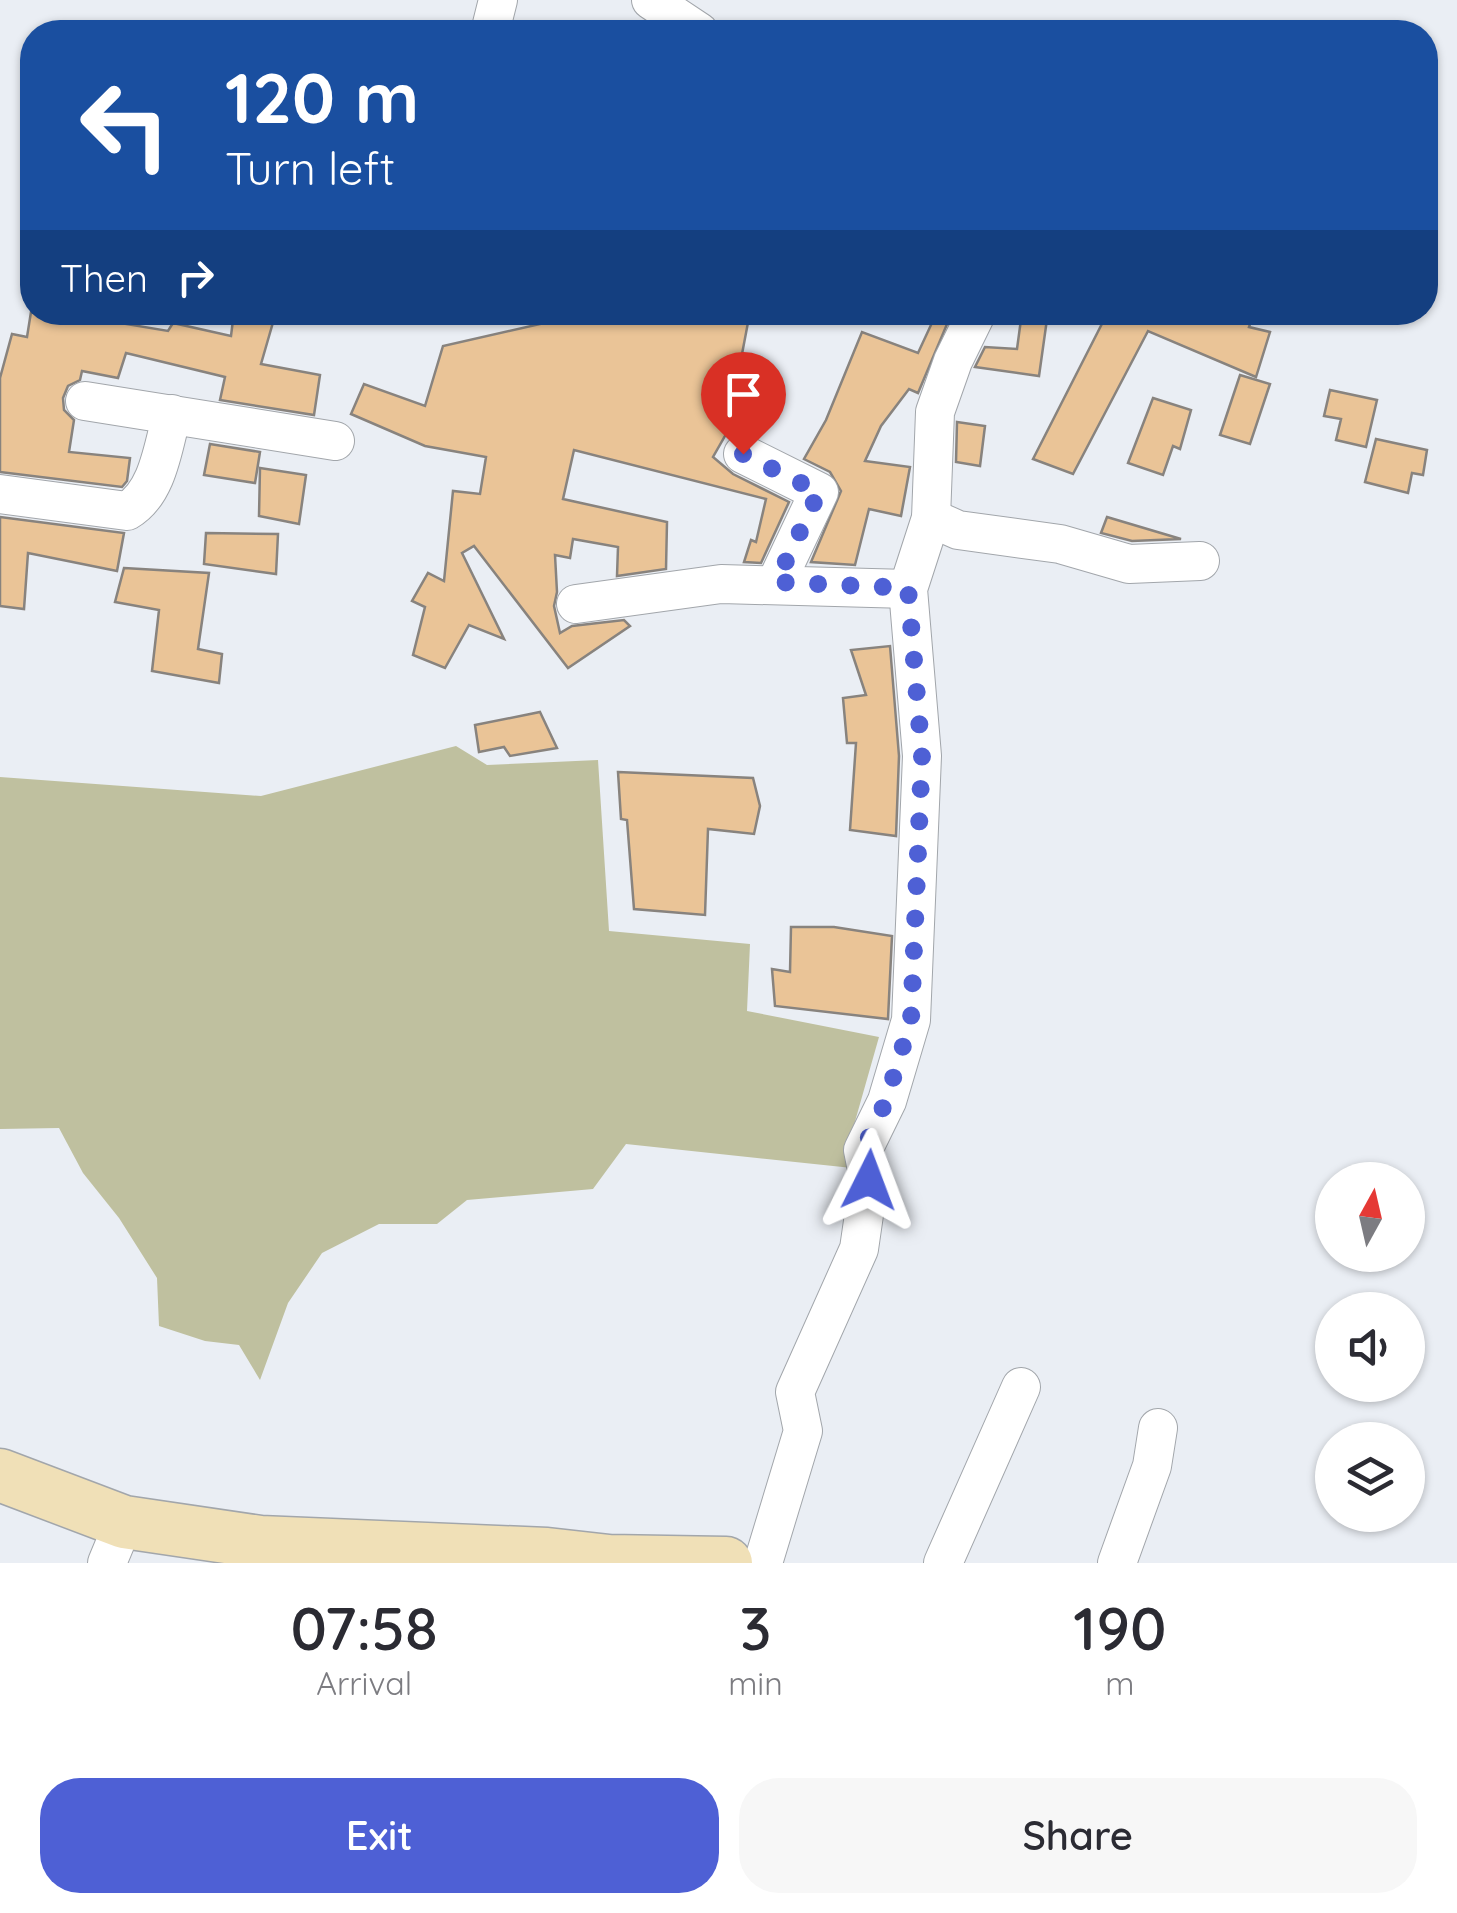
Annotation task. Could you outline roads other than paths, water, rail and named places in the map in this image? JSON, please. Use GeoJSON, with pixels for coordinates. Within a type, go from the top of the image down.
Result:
{"type":"FeatureCollection","features":[{"type":"Feature","properties":{"kind":"street"},"geometry":{"type":"LineString","coordinates":[[652,0],[681,20]]}},
{"type":"Feature","properties":{"kind":"street"},"geometry":{"type":"LineString","coordinates":[[762,1563],[803,1430],[795,1392],[859,1249],[869,1180],[863,1150],[886,1101],[911,1020],[922,756],[908,588],[931,518],[935,412],[952,361],[971,325]]}},
{"type":"Feature","properties":{"kind":"street"},"geometry":{"type":"LineString","coordinates":[[85,401],[335,441]]}},
{"type":"Feature","properties":{"kind":"street"},"geometry":{"type":"LineString","coordinates":[[0,494],[127,512],[141,503],[152,483],[172,414]]}},
{"type":"Feature","properties":{"kind":"street"},"geometry":{"type":"LineString","coordinates":[[743,454],[819,492],[776,582]]}},
{"type":"Feature","properties":{"kind":"street"},"geometry":{"type":"LineString","coordinates":[[931,518],[958,530],[1060,544],[1129,564],[1200,562]]}},
{"type":"Feature","properties":{"kind":"street"},"geometry":{"type":"LineString","coordinates":[[576,604],[721,584],[776,582],[908,588]]}},
{"type":"Feature","properties":{"kind":"street"},"geometry":{"type":"LineString","coordinates":[[942,1563],[1020,1387]]}},
{"type":"Feature","properties":{"kind":"street"},"geometry":{"type":"LineString","coordinates":[[1117,1563],[1152,1466],[1158,1428]]}},
{"type":"Feature","properties":{"kind":"street"},"geometry":{"type":"LineString","coordinates":[[0,1475],[116,1542],[260,1542],[547,1554],[608,1561],[726,1563]]}}]}
